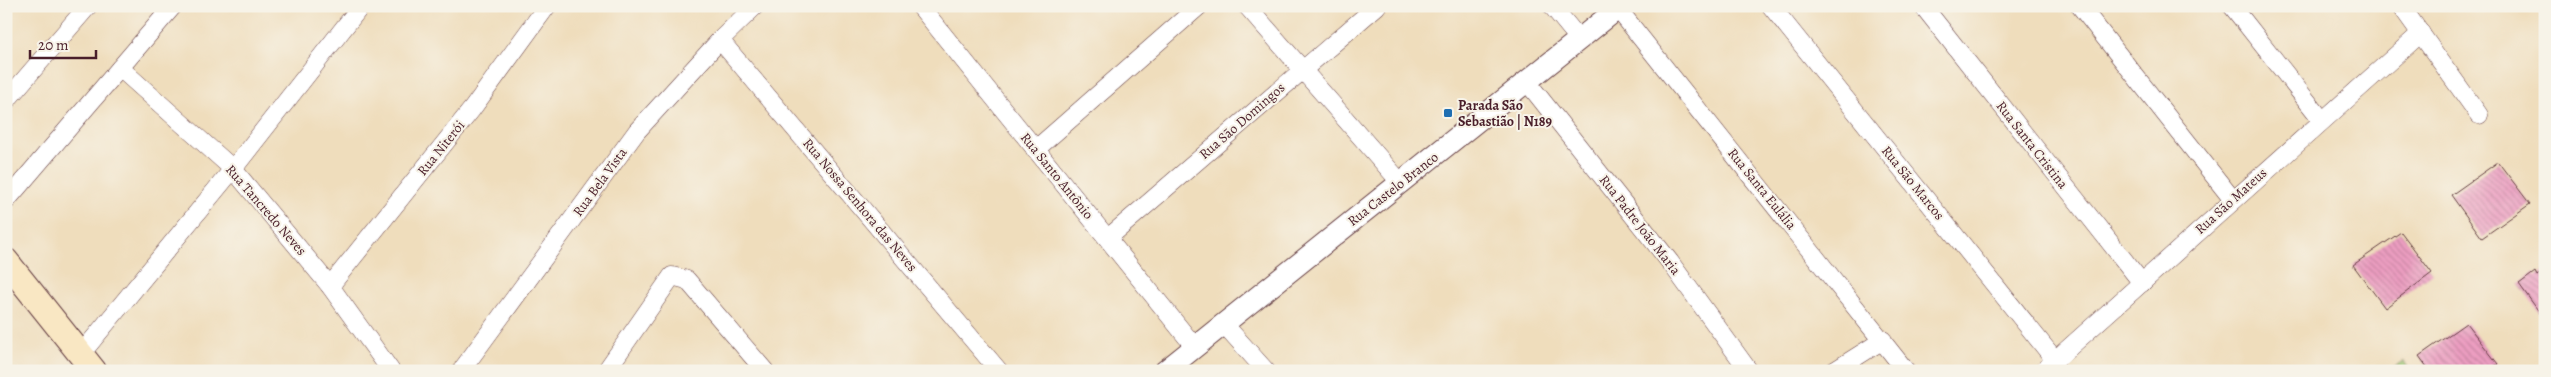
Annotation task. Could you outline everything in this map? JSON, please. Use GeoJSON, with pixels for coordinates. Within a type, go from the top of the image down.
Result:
{"type":"FeatureCollection","features":[{"type":"Feature","properties":{"kind":"main road"},"geometry":{"type":"LineString","coordinates":[[6,261],[87,362]]}},
{"type":"Feature","properties":{"kind":"street"},"geometry":{"type":"LineString","coordinates":[[6,100],[88,6]]}},
{"type":"Feature","properties":{"kind":"street"},"geometry":{"type":"LineString","coordinates":[[6,200],[173,6]]}},
{"type":"Feature","properties":{"kind":"street"},"geometry":{"type":"LineString","coordinates":[[87,362],[233,169],[361,6]]}},
{"type":"Feature","properties":{"kind":"street","name":"Rua Niterói"},"geometry":{"type":"LineString","coordinates":[[330,286],[472,109],[547,6]]}},
{"type":"Feature","properties":{"kind":"street","name":"Rua Bela Vista"},"geometry":{"type":"LineString","coordinates":[[460,371],[637,131],[720,40],[756,6]]}},
{"type":"Feature","properties":{"kind":"street","name":"Rua Santo Antônio"},"geometry":{"type":"LineString","coordinates":[[920,6],[1194,346]]}},
{"type":"Feature","properties":{"kind":"street"},"geometry":{"type":"LineString","coordinates":[[1036,150],[1199,6]]}},
{"type":"Feature","properties":{"kind":"street"},"geometry":{"type":"LineString","coordinates":[[1247,6],[1303,68],[1401,183]]}},
{"type":"Feature","properties":{"kind":"street","name":"Rua São Domingos"},"geometry":{"type":"LineString","coordinates":[[1108,238],[1377,6]]}},
{"type":"Feature","properties":{"kind":"street"},"geometry":{"type":"LineString","coordinates":[[1552,6],[1580,40]]}},
{"type":"Feature","properties":{"kind":"street","name":"Rua São Marcos"},"geometry":{"type":"LineString","coordinates":[[1770,6],[2049,366]]}},
{"type":"Feature","properties":{"kind":"street","name":"Rua Santa Cristina"},"geometry":{"type":"LineString","coordinates":[[1923,6],[2142,283]]}},
{"type":"Feature","properties":{"kind":"street"},"geometry":{"type":"LineString","coordinates":[[2080,6],[2233,200]]}},
{"type":"Feature","properties":{"kind":"street"},"geometry":{"type":"LineString","coordinates":[[2232,6],[2322,120]]}},
{"type":"Feature","properties":{"kind":"street"},"geometry":{"type":"LineString","coordinates":[[2401,6],[2479,115]]}},
{"type":"Feature","properties":{"kind":"street","name":"Rua Castelo Branco"},"geometry":{"type":"LineString","coordinates":[[1165,371],[1194,346],[1528,83],[1619,7]]}},
{"type":"Feature","properties":{"kind":"street","name":"Rua Santa Eulália"},"geometry":{"type":"LineString","coordinates":[[1619,7],[1906,371]]}},
{"type":"Feature","properties":{"kind":"street","name":"Rua São Mateus"},"geometry":{"type":"LineString","coordinates":[[2049,366],[2420,33]]}},
{"type":"Feature","properties":{"kind":"street","name":"Rua Nossa Senhora das Neves"},"geometry":{"type":"LineString","coordinates":[[720,40],[999,371]]}},
{"type":"Feature","properties":{"kind":"street","name":"Rua Tancredo Neves"},"geometry":{"type":"LineString","coordinates":[[120,68],[233,169],[330,286],[392,371]]}},
{"type":"Feature","properties":{"kind":"street","name":"Rua Padre João Maria"},"geometry":{"type":"LineString","coordinates":[[1528,83],[1670,262],[1749,371]]}},
{"type":"Feature","properties":{"kind":"street"},"geometry":{"type":"LineString","coordinates":[[606,371],[669,278],[677,276],[687,280],[765,371]]}},
{"type":"Feature","properties":{"kind":"street"},"geometry":{"type":"LineString","coordinates":[[1223,323],[1266,371]]}},
{"type":"Feature","properties":{"kind":"street"},"geometry":{"type":"LineString","coordinates":[[1834,371],[1883,340]]}},
{"type":"Feature","properties":{"kind":"green space"},"geometry":{"type":"Polygon","coordinates":[[[2404,361],[2410,371],[2389,371],[2404,361]]]}},
{"type":"Feature","properties":{"kind":"building"},"geometry":{"type":"Polygon","coordinates":[[[2498,162],[2530,204],[2482,238],[2451,195],[2498,162]]]}},
{"type":"Feature","properties":{"kind":"building"},"geometry":{"type":"Polygon","coordinates":[[[2401,232],[2432,273],[2385,308],[2353,265],[2401,232]]]}},
{"type":"Feature","properties":{"kind":"building"},"geometry":{"type":"Polygon","coordinates":[[[2545,270],[2545,320],[2519,284],[2535,272],[2537,276],[2545,270]]]}},
{"type":"Feature","properties":{"kind":"building"},"geometry":{"type":"Polygon","coordinates":[[[2466,323],[2498,364],[2489,371],[2430,371],[2419,356],[2466,323]]]}},
{"type":"Feature","properties":{"kind":"place","name":"Parada São Sebastião | N189"},"geometry":{"type":"Point","coordinates":[1448,113]}}]}
